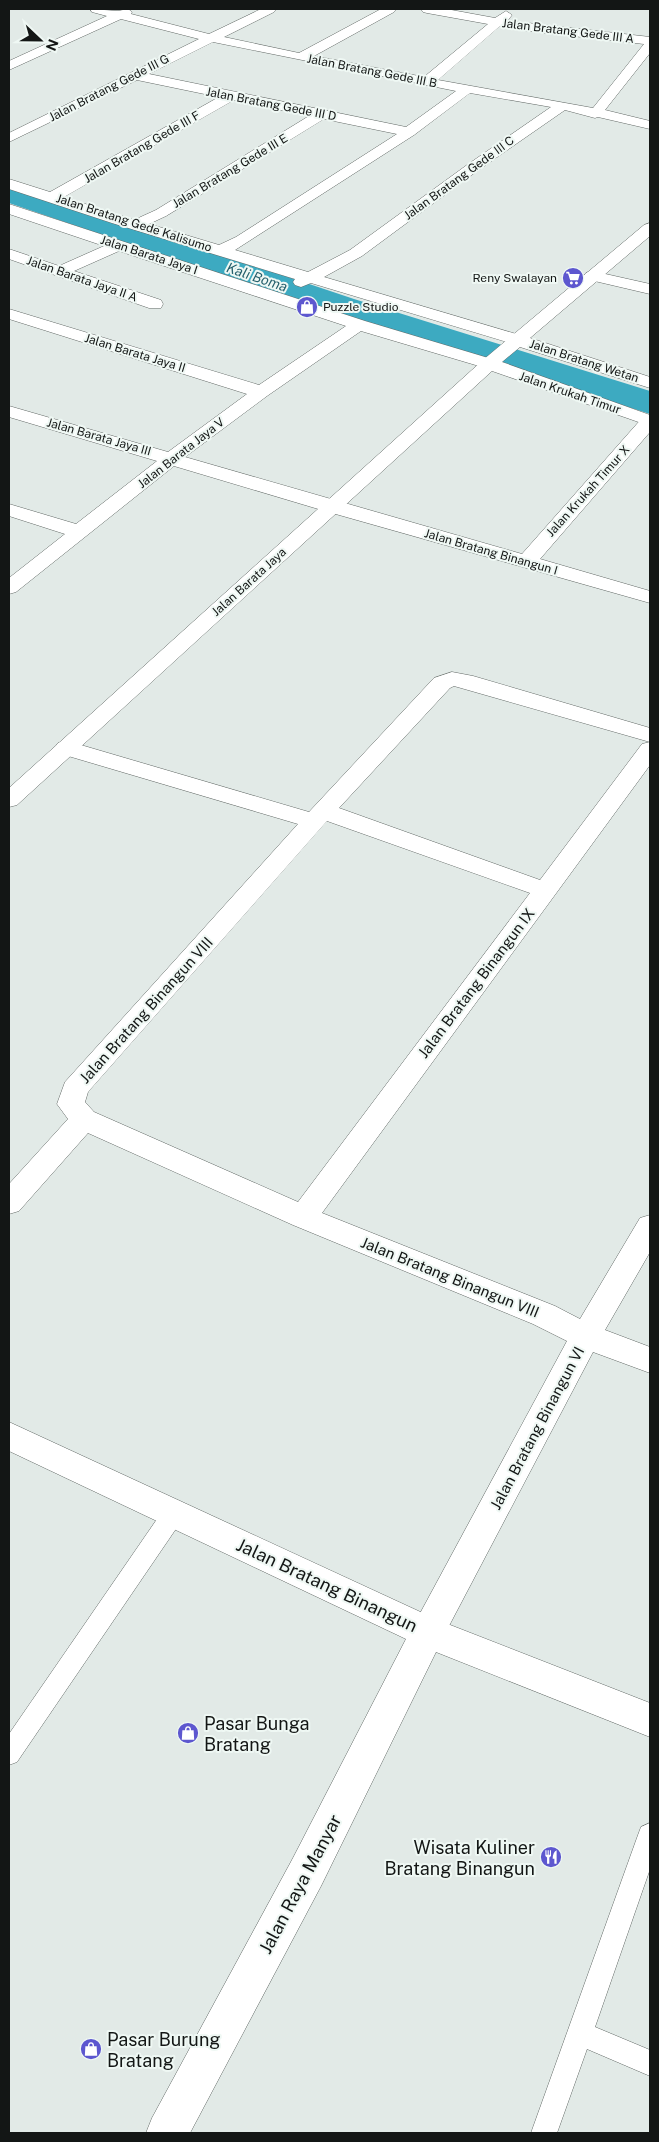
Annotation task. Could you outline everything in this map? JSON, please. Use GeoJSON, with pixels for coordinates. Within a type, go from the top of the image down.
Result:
{"type":"FeatureCollection","features":[{"type":"Feature","properties":{"kind":"street","name":"Jalan Bratang Gede III B"},"geometry":{"type":"LineString","coordinates":[[96,9],[210,38],[426,82],[563,105],[595,114],[650,125]]}},
{"type":"Feature","properties":{"kind":"street"},"geometry":{"type":"LineString","coordinates":[[9,66],[133,9]]}},
{"type":"Feature","properties":{"kind":"street","name":"Jalan Bratang Gede III G"},"geometry":{"type":"LineString","coordinates":[[9,138],[270,9]]}},
{"type":"Feature","properties":{"kind":"street"},"geometry":{"type":"LineString","coordinates":[[301,57],[390,9]]}},
{"type":"Feature","properties":{"kind":"street","name":"Jalan Bratang Gede III A"},"geometry":{"type":"LineString","coordinates":[[427,9],[496,22],[650,41]]}},
{"type":"Feature","properties":{"kind":"street"},"geometry":{"type":"LineString","coordinates":[[426,82],[496,22],[516,9]]}},
{"type":"Feature","properties":{"kind":"street"},"geometry":{"type":"LineString","coordinates":[[595,114],[650,46]]}},
{"type":"Feature","properties":{"kind":"street","name":"Jalan Bratang Gede III D"},"geometry":{"type":"LineString","coordinates":[[134,75],[409,132]]}},
{"type":"Feature","properties":{"kind":"street"},"geometry":{"type":"LineString","coordinates":[[221,251],[242,240],[409,132],[468,89]]}},
{"type":"Feature","properties":{"kind":"street","name":"Jalan Bratang Gede III F"},"geometry":{"type":"LineString","coordinates":[[53,197],[231,96]]}},
{"type":"Feature","properties":{"kind":"street","name":"Jalan Bratang Gede III C"},"geometry":{"type":"LineString","coordinates":[[278,294],[356,252],[563,105]]}},
{"type":"Feature","properties":{"kind":"street","name":"Jalan Bratang Gede III E"},"geometry":{"type":"LineString","coordinates":[[135,225],[162,213],[322,114]]}},
{"type":"Feature","properties":{"kind":"street","name":"Jalan Bratang Gede Kalisumo"},"geometry":{"type":"LineString","coordinates":[[9,184],[221,251],[305,280],[515,341]]}},
{"type":"Feature","properties":{"kind":"street","name":"Jalan Barata Jaya I"},"geometry":{"type":"LineString","coordinates":[[9,209],[278,294],[359,325],[492,362]]}},
{"type":"Feature","properties":{"kind":"street","name":"Jalan Barata Jaya"},"geometry":{"type":"LineString","coordinates":[[9,800],[515,341],[650,228]]}},
{"type":"Feature","properties":{"kind":"street"},"geometry":{"type":"LineString","coordinates":[[60,271],[118,245]]}},
{"type":"Feature","properties":{"kind":"street","name":"Jalan Barata Jaya II A"},"geometry":{"type":"LineString","coordinates":[[9,254],[154,304]]}},
{"type":"Feature","properties":{"kind":"street"},"geometry":{"type":"LineString","coordinates":[[592,276],[650,289]]}},
{"type":"Feature","properties":{"kind":"street","name":"Jalan Barata Jaya II"},"geometry":{"type":"LineString","coordinates":[[9,314],[261,392]]}},
{"type":"Feature","properties":{"kind":"street","name":"Jalan Barata Jaya V"},"geometry":{"type":"LineString","coordinates":[[9,588],[172,458],[261,392],[359,325]]}},
{"type":"Feature","properties":{"kind":"street","name":"Jalan Bratang Wetan"},"geometry":{"type":"LineString","coordinates":[[515,341],[650,383]]}},
{"type":"Feature","properties":{"kind":"street","name":"Jalan Krukah Timur"},"geometry":{"type":"LineString","coordinates":[[492,362],[650,421]]}},
{"type":"Feature","properties":{"kind":"street","name":"Jalan Barata Jaya III"},"geometry":{"type":"LineString","coordinates":[[9,411],[332,507]]}},
{"type":"Feature","properties":{"kind":"street","name":"Jalan Krukah Timur X"},"geometry":{"type":"LineString","coordinates":[[528,562],[533,553],[650,421]]}},
{"type":"Feature","properties":{"kind":"street","name":"Jalan Bratang Binangun I"},"geometry":{"type":"LineString","coordinates":[[332,507],[650,597]]}},
{"type":"Feature","properties":{"kind":"street"},"geometry":{"type":"LineString","coordinates":[[9,510],[80,532]]}},
{"type":"Feature","properties":{"kind":"street","name":"Jalan Bratang Binangun VIII"},"geometry":{"type":"LineString","coordinates":[[644,1358],[586,1336],[544,1315],[303,1217],[84,1118],[72,1104],[75,1089],[319,816],[442,683],[452,679],[465,681],[650,736]]}},
{"type":"Feature","properties":{"kind":"street"},"geometry":{"type":"LineString","coordinates":[[66,748],[319,816],[545,890]]}},
{"type":"Feature","properties":{"kind":"street","name":"Jalan Bratang Binangun IX"},"geometry":{"type":"LineString","coordinates":[[303,1217],[650,749]]}},
{"type":"Feature","properties":{"kind":"street"},"geometry":{"type":"LineString","coordinates":[[9,1203],[84,1118]]}},
{"type":"Feature","properties":{"kind":"street","name":"Jalan Bratang Binangun VI"},"geometry":{"type":"LineString","coordinates":[[428,1632],[586,1336],[650,1226]]}},
{"type":"Feature","properties":{"kind":"street","name":"Jalan Bratang Binangun"},"geometry":{"type":"LineString","coordinates":[[9,1436],[428,1632],[650,1720]]}},
{"type":"Feature","properties":{"kind":"street","name":"Jalan Raya Manyar"},"geometry":{"type":"LineString","coordinates":[[167,2133],[307,1872],[428,1632]]}},
{"type":"Feature","properties":{"kind":"lane"},"geometry":{"type":"LineString","coordinates":[[9,1754],[174,1513]]}},
{"type":"Feature","properties":{"kind":"lane"},"geometry":{"type":"LineString","coordinates":[[544,2133],[650,1835]]}},
{"type":"Feature","properties":{"kind":"lane"},"geometry":{"type":"LineString","coordinates":[[579,2033],[650,2063]]}},
{"type":"Feature","properties":{"kind":"waterway","name":"Kali Boma"},"geometry":{"type":"LineString","coordinates":[[9,192],[342,306],[650,403]]}},
{"type":"Feature","properties":{"kind":"place","name":"Reny Swalayan"},"geometry":{"type":"Point","coordinates":[573,278]}},
{"type":"Feature","properties":{"kind":"place","name":"Puzzle Studio"},"geometry":{"type":"Point","coordinates":[307,307]}},
{"type":"Feature","properties":{"kind":"place","name":"Pasar Bunga Bratang"},"geometry":{"type":"Point","coordinates":[188,1733]}},
{"type":"Feature","properties":{"kind":"place","name":"Wisata Kuliner Bratang Binangun"},"geometry":{"type":"Point","coordinates":[551,1857]}},
{"type":"Feature","properties":{"kind":"place","name":"Pasar Burung Bratang"},"geometry":{"type":"Point","coordinates":[91,2049]}}]}
